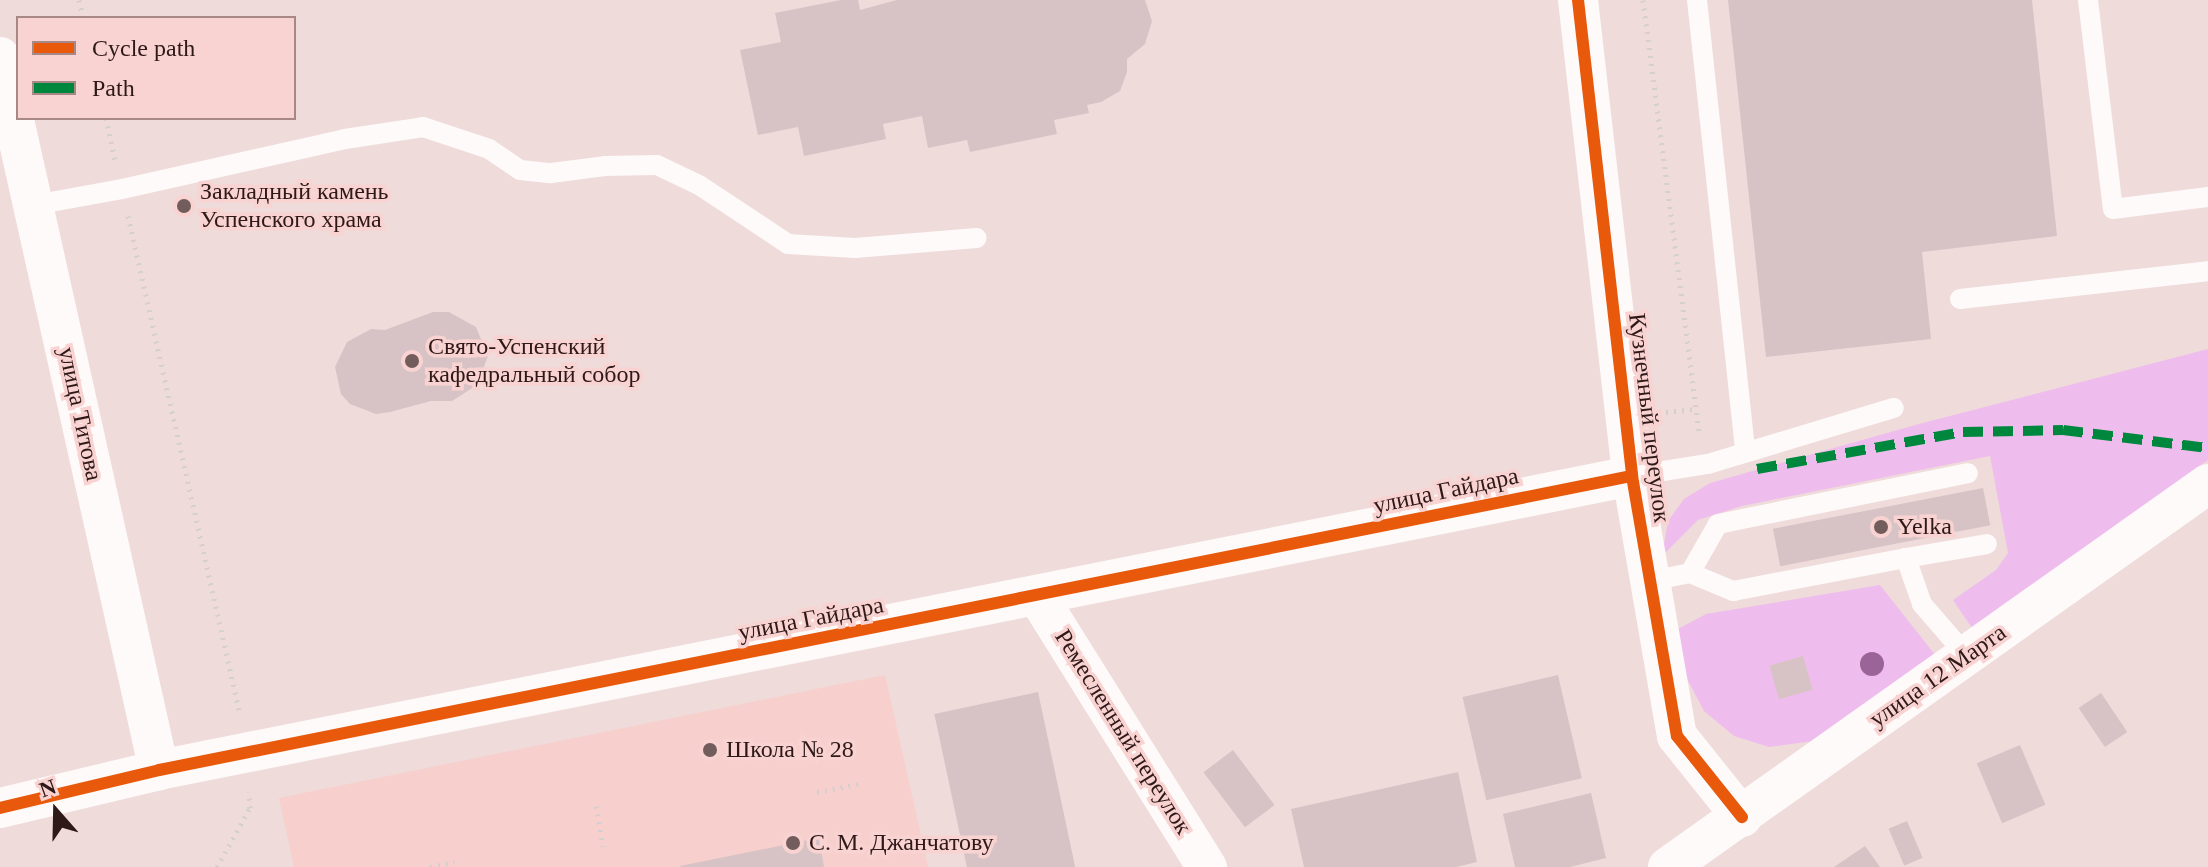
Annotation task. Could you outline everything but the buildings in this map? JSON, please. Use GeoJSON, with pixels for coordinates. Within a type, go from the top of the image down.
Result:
{"type":"FeatureCollection","features":[{"type":"Feature","properties":{"kind":"street","name":"Кузнечный переулок"},"geometry":{"type":"LineString","coordinates":[[1578,0],[1632,476],[1677,736],[1742,817]]}},
{"type":"Feature","properties":{"kind":"street","name":"улица Титова"},"geometry":{"type":"LineString","coordinates":[[0,57],[159,770]]}},
{"type":"Feature","properties":{"kind":"street","name":"улица Гайдара"},"geometry":{"type":"LineString","coordinates":[[0,808],[159,770],[1632,476]]}},
{"type":"Feature","properties":{"kind":"street","name":"улица 12 Марта"},"geometry":{"type":"LineString","coordinates":[[1668,867],[2208,484]]}},
{"type":"Feature","properties":{"kind":"street","name":"Ремесленный переулок"},"geometry":{"type":"LineString","coordinates":[[1038,597],[1207,867]]}},
{"type":"Feature","properties":{"kind":"lane"},"geometry":{"type":"LineString","coordinates":[[1697,0],[1745,451]]}},
{"type":"Feature","properties":{"kind":"lane"},"geometry":{"type":"LineString","coordinates":[[2088,0],[2113,209],[2208,197]]}},
{"type":"Feature","properties":{"kind":"lane"},"geometry":{"type":"LineString","coordinates":[[34,205],[122,189],[345,139],[423,127],[489,149],[520,170],[551,173],[657,165],[699,185],[788,244],[855,248],[977,238]]}},
{"type":"Feature","properties":{"kind":"lane"},"geometry":{"type":"LineString","coordinates":[[1960,299],[2208,271]]}},
{"type":"Feature","properties":{"kind":"lane"},"geometry":{"type":"LineString","coordinates":[[1632,476],[1708,464],[1894,408]]}},
{"type":"Feature","properties":{"kind":"lane"},"geometry":{"type":"LineString","coordinates":[[1690,573],[1718,524],[1968,473]]}},
{"type":"Feature","properties":{"kind":"lane"},"geometry":{"type":"LineString","coordinates":[[1650,581],[1690,573],[1733,591],[1987,544]]}},
{"type":"Feature","properties":{"kind":"lane"},"geometry":{"type":"LineString","coordinates":[[1906,558],[1922,604],[1967,656]]}},
{"type":"Feature","properties":{"kind":"path"},"geometry":{"type":"LineString","coordinates":[[1643,0],[1700,441],[1708,464]]}},
{"type":"Feature","properties":{"kind":"path"},"geometry":{"type":"LineString","coordinates":[[106,120],[241,720]]}},
{"type":"Feature","properties":{"kind":"path"},"geometry":{"type":"LineString","coordinates":[[1664,412],[1696,409]]}},
{"type":"Feature","properties":{"kind":"path"},"geometry":{"type":"LineString","coordinates":[[817,792],[858,784]]}},
{"type":"Feature","properties":{"kind":"path"},"geometry":{"type":"LineString","coordinates":[[596,806],[603,846]]}},
{"type":"Feature","properties":{"kind":"path"},"geometry":{"type":"LineString","coordinates":[[430,867],[454,862]]}},
{"type":"Feature","properties":{"kind":"shaded area"},"geometry":{"type":"Polygon","coordinates":[[[2208,349],[2208,460],[1972,628],[1953,600],[1996,570],[2008,553],[1990,456],[1742,506],[1698,520],[1662,556],[1668,521],[1684,499],[1710,483],[1919,424],[2208,349]]]}},
{"type":"Feature","properties":{"kind":"shaded area"},"geometry":{"type":"Polygon","coordinates":[[[1880,585],[1936,656],[1814,741],[1769,747],[1734,736],[1704,711],[1687,679],[1676,630],[1706,614],[1880,585]]]}},
{"type":"Feature","properties":{"kind":"shaded area","name":"Школа № 28"},"geometry":{"type":"Polygon","coordinates":[[[885,675],[928,867],[294,867],[279,798],[885,675]]]}},
{"type":"Feature","properties":{"kind":"marked path"},"geometry":{"type":"LineString","coordinates":[[1757,469],[1963,432],[2063,430],[2208,448]]}},
{"type":"Feature","properties":{"kind":"cycle path"},"geometry":{"type":"LineString","coordinates":[[1578,0],[1632,476],[1677,736],[1742,817]]}},
{"type":"Feature","properties":{"kind":"cycle path"},"geometry":{"type":"LineString","coordinates":[[0,808],[159,770],[1632,476]]}},
{"type":"Feature","properties":{"kind":"place","name":"Закладный камень Успенского храма"},"geometry":{"type":"Point","coordinates":[184,206]}},
{"type":"Feature","properties":{"kind":"place","name":"Свято-Успенский кафедральный собор"},"geometry":{"type":"Point","coordinates":[412,361]}},
{"type":"Feature","properties":{"kind":"place","name":"Yelka"},"geometry":{"type":"Point","coordinates":[1881,527]}},
{"type":"Feature","properties":{"kind":"place","name":"Школа № 28"},"geometry":{"type":"Point","coordinates":[710,750]}},
{"type":"Feature","properties":{"kind":"place","name":"С. М. Джанчатову"},"geometry":{"type":"Point","coordinates":[793,843]}}]}
